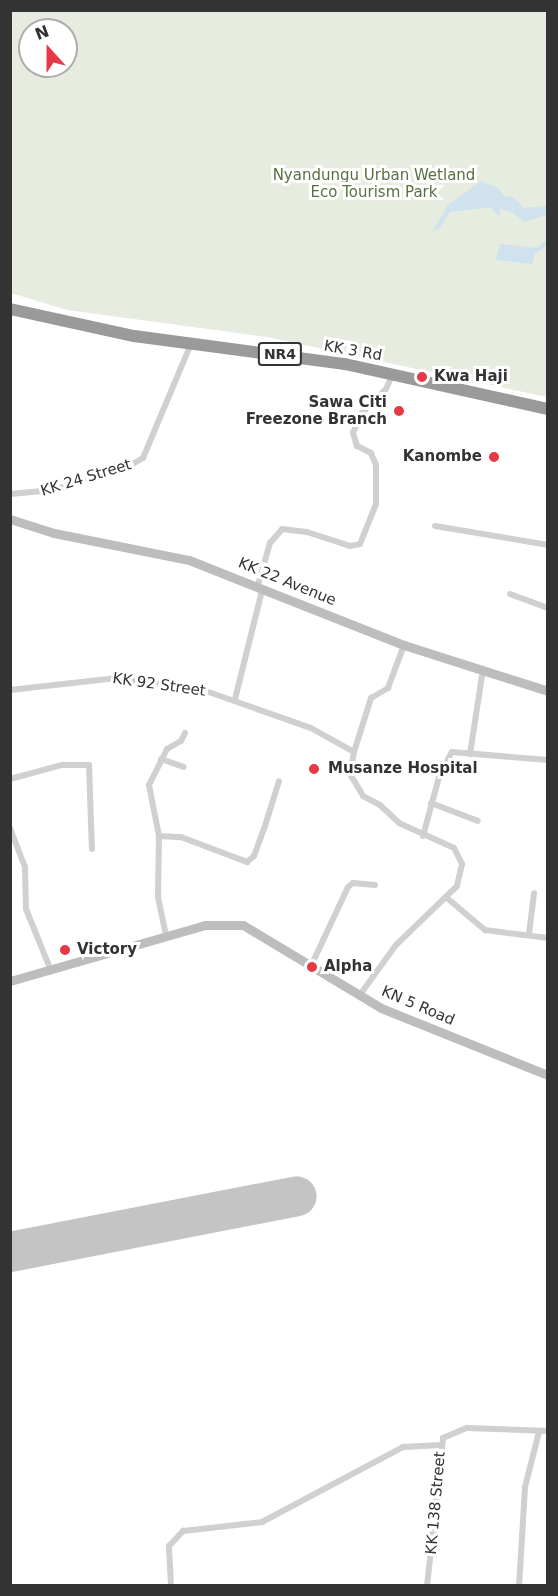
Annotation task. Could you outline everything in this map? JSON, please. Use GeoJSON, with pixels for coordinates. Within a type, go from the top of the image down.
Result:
{"type":"FeatureCollection","features":[{"type":"Feature","properties":{"kind":"highway","name":"KK 3 Rd"},"geometry":{"type":"LineString","coordinates":[[10,309],[191,343],[393,373],[548,409]]}},
{"type":"Feature","properties":{"kind":"main road","name":"KK 22 Avenue"},"geometry":{"type":"LineString","coordinates":[[10,519],[54,533],[189,560],[404,645],[483,668],[548,692]]}},
{"type":"Feature","properties":{"kind":"main road","name":"KN 5 Road"},"geometry":{"type":"LineString","coordinates":[[10,981],[166,935],[222,923],[243,925],[359,996],[437,1033],[548,1076]]}},
{"type":"Feature","properties":{"kind":"street","name":"KK 24 Street"},"geometry":{"type":"LineString","coordinates":[[10,494],[53,490],[129,466],[143,458],[191,343]]}},
{"type":"Feature","properties":{"kind":"street"},"geometry":{"type":"LineString","coordinates":[[235,699],[270,543],[282,529],[307,532],[350,546],[360,544],[376,504],[376,465],[371,453],[357,446],[353,433],[361,414],[386,389],[393,373]]}},
{"type":"Feature","properties":{"kind":"street"},"geometry":{"type":"LineString","coordinates":[[435,526],[548,545]]}},
{"type":"Feature","properties":{"kind":"street"},"geometry":{"type":"LineString","coordinates":[[510,594],[548,608]]}},
{"type":"Feature","properties":{"kind":"street"},"geometry":{"type":"LineString","coordinates":[[359,996],[396,945],[447,898],[461,873],[459,855],[446,844],[423,836],[370,801],[352,780],[354,752],[368,705],[391,684],[404,645]]}},
{"type":"Feature","properties":{"kind":"street"},"geometry":{"type":"LineString","coordinates":[[470,754],[483,668]]}},
{"type":"Feature","properties":{"kind":"street","name":"KK 92 Street"},"geometry":{"type":"LineString","coordinates":[[10,690],[117,678],[235,699],[311,728],[354,752]]}},
{"type":"Feature","properties":{"kind":"street"},"geometry":{"type":"LineString","coordinates":[[166,935],[159,897],[159,836],[149,785],[161,759],[171,745],[181,741],[185,733]]}},
{"type":"Feature","properties":{"kind":"street"},"geometry":{"type":"LineString","coordinates":[[423,836],[431,803],[448,755],[470,754],[548,760]]}},
{"type":"Feature","properties":{"kind":"street"},"geometry":{"type":"LineString","coordinates":[[161,759],[184,767]]}},
{"type":"Feature","properties":{"kind":"street"},"geometry":{"type":"LineString","coordinates":[[10,779],[62,765],[89,765],[92,849]]}},
{"type":"Feature","properties":{"kind":"street"},"geometry":{"type":"LineString","coordinates":[[159,836],[181,837],[247,862],[254,856],[279,781]]}},
{"type":"Feature","properties":{"kind":"street"},"geometry":{"type":"LineString","coordinates":[[431,803],[478,821]]}},
{"type":"Feature","properties":{"kind":"street"},"geometry":{"type":"LineString","coordinates":[[10,828],[25,867],[27,909],[50,968]]}},
{"type":"Feature","properties":{"kind":"street"},"geometry":{"type":"LineString","coordinates":[[311,966],[348,887],[353,883],[375,885]]}},
{"type":"Feature","properties":{"kind":"street"},"geometry":{"type":"LineString","coordinates":[[529,934],[534,893]]}},
{"type":"Feature","properties":{"kind":"street"},"geometry":{"type":"LineString","coordinates":[[447,898],[485,930],[548,938]]}},
{"type":"Feature","properties":{"kind":"street","name":"KK 138 Street"},"geometry":{"type":"LineString","coordinates":[[427,1586],[441,1445],[446,1435],[466,1428],[548,1431]]}},
{"type":"Feature","properties":{"kind":"street"},"geometry":{"type":"LineString","coordinates":[[519,1586],[525,1487],[539,1432]]}},
{"type":"Feature","properties":{"kind":"street"},"geometry":{"type":"LineString","coordinates":[[171,1586],[170,1546],[183,1531],[201,1526],[275,1518],[325,1486],[404,1447],[441,1445]]}},
{"type":"Feature","properties":{"kind":"green space","name":"Nyandungu Urban Wetland Eco Tourism Park"},"geometry":{"type":"Polygon","coordinates":[[[10,11],[547,11],[547,397],[267,337],[67,310],[11,293],[10,11]]]}},
{"type":"Feature","properties":{"kind":"water"},"geometry":{"type":"Polygon","coordinates":[[[481,181],[498,188],[505,197],[512,196],[524,208],[547,206],[547,219],[546,215],[524,222],[512,212],[500,209],[500,217],[490,207],[450,212],[439,229],[433,231],[447,206],[481,181]]]}},
{"type":"Feature","properties":{"kind":"water"},"geometry":{"type":"Polygon","coordinates":[[[547,240],[547,246],[535,253],[532,264],[496,260],[500,244],[537,248],[547,240]]]}},
{"type":"Feature","properties":{"kind":"runway"},"geometry":{"type":"LineString","coordinates":[[10,1252],[297,1196]]}},
{"type":"Feature","properties":{"kind":"place","name":"Kwa Haji"},"geometry":{"type":"Point","coordinates":[422,377]}},
{"type":"Feature","properties":{"kind":"place","name":"Sawa Citi Freezone Branch"},"geometry":{"type":"Point","coordinates":[399,411]}},
{"type":"Feature","properties":{"kind":"place","name":"Kanombe"},"geometry":{"type":"Point","coordinates":[494,457]}},
{"type":"Feature","properties":{"kind":"place","name":"Musanze Hospital"},"geometry":{"type":"Point","coordinates":[314,769]}},
{"type":"Feature","properties":{"kind":"place","name":"Victory"},"geometry":{"type":"Point","coordinates":[65,950]}},
{"type":"Feature","properties":{"kind":"place","name":"Alpha"},"geometry":{"type":"Point","coordinates":[312,967]}}]}
